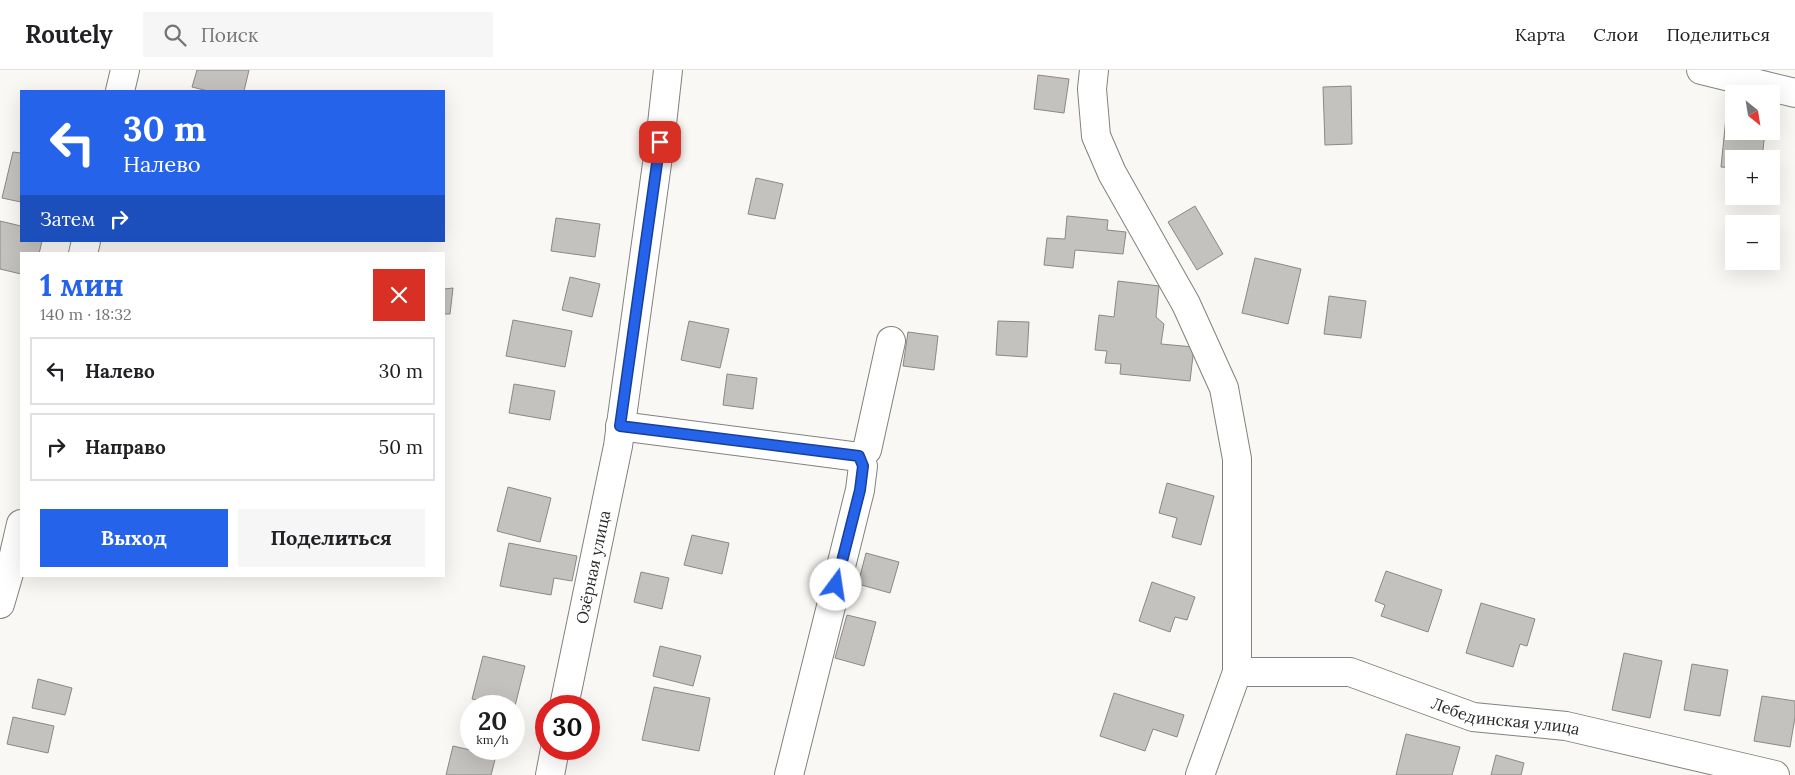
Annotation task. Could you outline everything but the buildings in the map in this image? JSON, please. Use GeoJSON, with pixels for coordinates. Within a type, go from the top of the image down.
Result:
{"type":"FeatureCollection","features":[{"type":"Feature","properties":{"kind":"street"},"geometry":{"type":"LineString","coordinates":[[120,90],[125,70]]}},
{"type":"Feature","properties":{"kind":"street","name":"Озёрная улица"},"geometry":{"type":"LineString","coordinates":[[566,695],[618,446],[660,142],[668,70]]}},
{"type":"Feature","properties":{"kind":"street"},"geometry":{"type":"LineString","coordinates":[[1094,70],[1092,89],[1096,136],[1112,174],[1186,304],[1224,388],[1237,459],[1237,672],[1200,775]]}},
{"type":"Feature","properties":{"kind":"street"},"geometry":{"type":"LineString","coordinates":[[1701,70],[1795,93]]}},
{"type":"Feature","properties":{"kind":"street"},"geometry":{"type":"LineString","coordinates":[[620,426],[859,456],[866,450],[891,341]]}},
{"type":"Feature","properties":{"kind":"street"},"geometry":{"type":"LineString","coordinates":[[788,775],[860,490],[863,466],[859,456]]}},
{"type":"Feature","properties":{"kind":"street"},"geometry":{"type":"LineString","coordinates":[[0,604],[20,528]]}},
{"type":"Feature","properties":{"kind":"street","name":"Лебединская улица"},"geometry":{"type":"LineString","coordinates":[[1237,672],[1350,672],[1473,716],[1566,726],[1775,775]]}},
{"type":"Feature","properties":{"kind":"street"},"geometry":{"type":"LineString","coordinates":[[550,775],[553,760]]}},
{"type":"Feature","properties":{"kind":"route"},"geometry":{"type":"LineString","coordinates":[[660,142],[620,426],[859,456],[863,466],[860,490],[836,585]]}}]}
